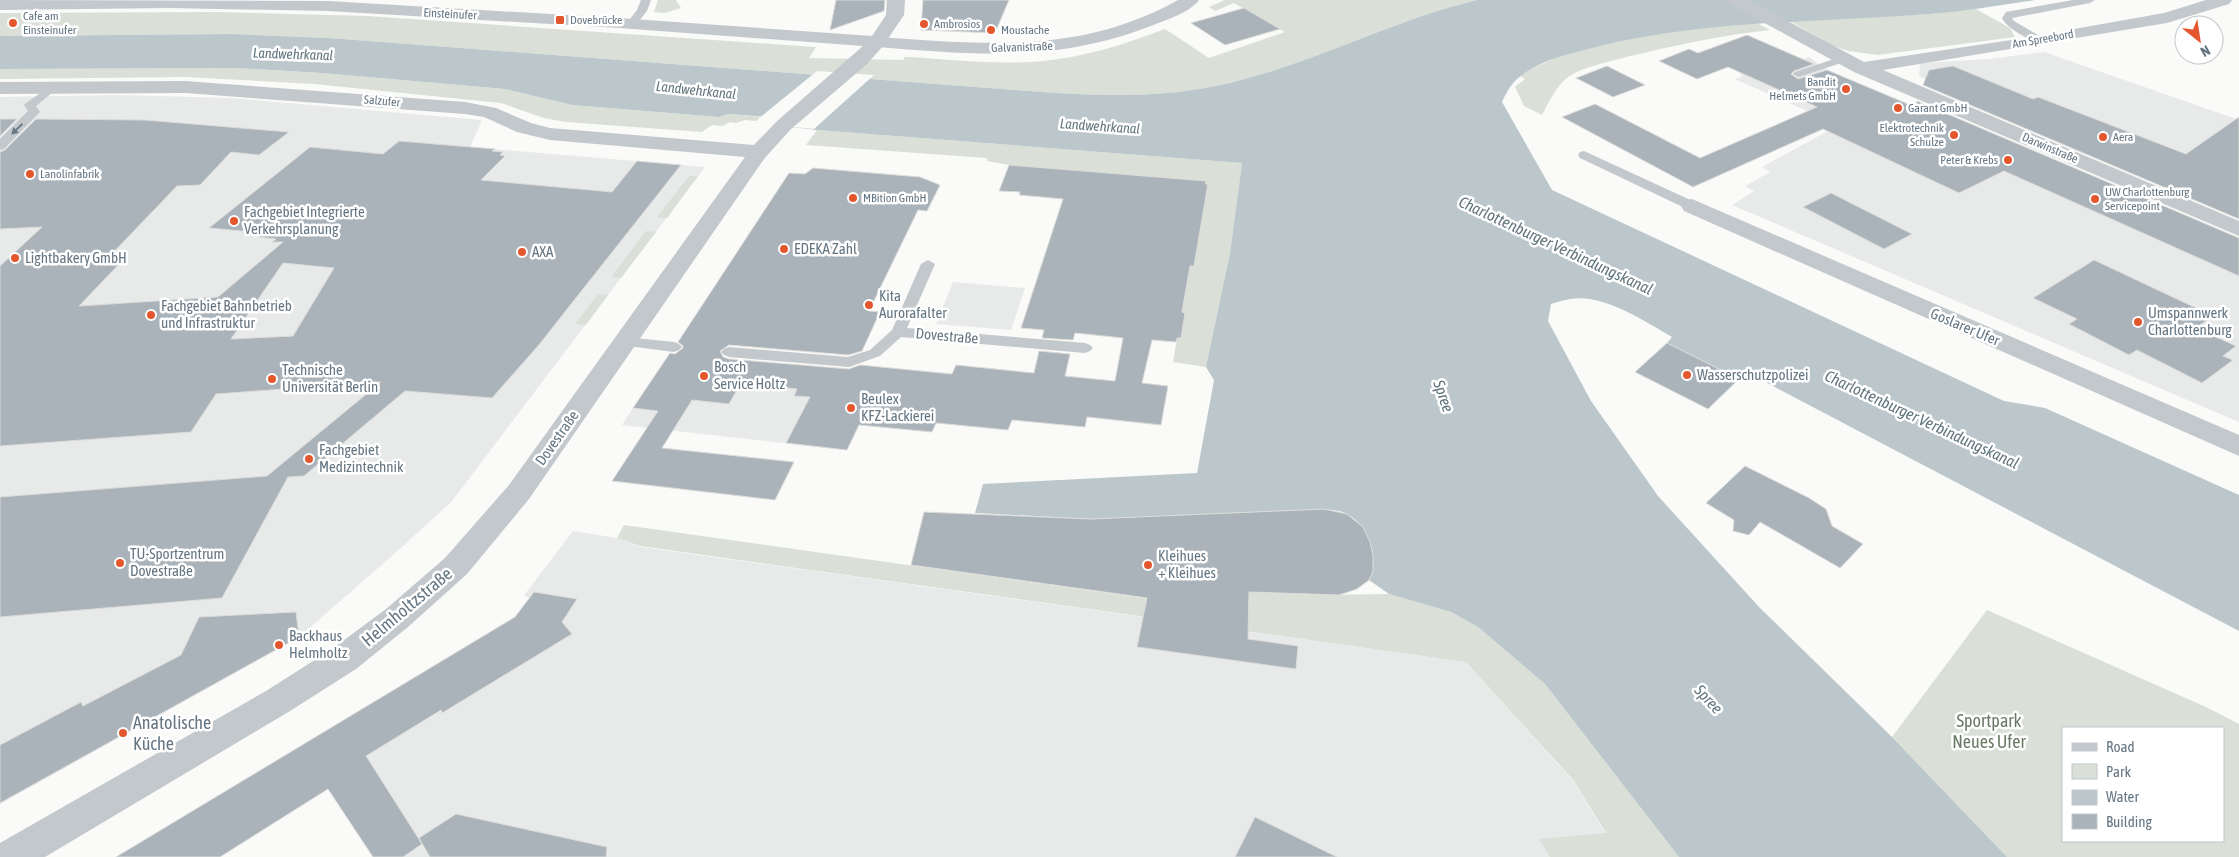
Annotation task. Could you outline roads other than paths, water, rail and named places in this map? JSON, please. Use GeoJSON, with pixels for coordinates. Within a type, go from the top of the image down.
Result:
{"type":"FeatureCollection","features":[{"type":"Feature","properties":{"kind":"street","name":"Dovestraße"},"geometry":{"type":"LineString","coordinates":[[506,510],[759,152],[783,126],[877,42],[895,14],[896,0]]}},
{"type":"Feature","properties":{"kind":"street","name":"Galvanistraße"},"geometry":{"type":"LineString","coordinates":[[877,42],[1003,48],[1058,46],[1080,42],[1131,27],[1190,0]]}},
{"type":"Feature","properties":{"kind":"street","name":"Darwinstraße"},"geometry":{"type":"LineString","coordinates":[[1736,0],[1852,63],[2239,229]]}},
{"type":"Feature","properties":{"kind":"street","name":"Am Spreebord"},"geometry":{"type":"LineString","coordinates":[[1852,63],[2038,40],[2167,18],[2223,0]]}},
{"type":"Feature","properties":{"kind":"street","name":"Einsteinufer"},"geometry":{"type":"LineString","coordinates":[[0,5],[171,2],[328,6],[631,24],[877,42]]}},
{"type":"Feature","properties":{"kind":"street","name":"Salzufer"},"geometry":{"type":"LineString","coordinates":[[0,88],[185,87],[272,92],[465,108],[489,112],[534,132],[759,152]]}},
{"type":"Feature","properties":{"kind":"street","name":"Goslarer Ufer"},"geometry":{"type":"LineString","coordinates":[[1692,206],[2239,446]]}},
{"type":"Feature","properties":{"kind":"street","name":"Helmholtzstraße"},"geometry":{"type":"LineString","coordinates":[[14,856],[278,701],[344,659],[397,618],[456,566],[506,510]]}},
{"type":"Feature","properties":{"kind":"lane"},"geometry":{"type":"LineString","coordinates":[[631,24],[642,11],[646,0]]}},
{"type":"Feature","properties":{"kind":"lane"},"geometry":{"type":"LineString","coordinates":[[2038,40],[2008,23],[2007,18],[2010,14],[2090,0]]}},
{"type":"Feature","properties":{"kind":"lane"},"geometry":{"type":"LineString","coordinates":[[1799,74],[1852,63]]}},
{"type":"Feature","properties":{"kind":"lane"},"geometry":{"type":"LineString","coordinates":[[0,146],[34,112],[30,105],[52,88]]}},
{"type":"Feature","properties":{"kind":"lane"},"geometry":{"type":"LineString","coordinates":[[1584,155],[1692,206]]}},
{"type":"Feature","properties":{"kind":"lane"},"geometry":{"type":"LineString","coordinates":[[898,332],[928,264]]}},
{"type":"Feature","properties":{"kind":"lane","name":"Dovestraße"},"geometry":{"type":"LineString","coordinates":[[729,352],[849,362],[875,353],[898,332],[1085,348]]}},
{"type":"Feature","properties":{"kind":"lane"},"geometry":{"type":"LineString","coordinates":[[625,342],[674,347]]}},
{"type":"Feature","properties":{"kind":"water"},"geometry":{"type":"Polygon","coordinates":[[[1477,0],[2035,0],[1943,13],[1760,23],[1676,32],[1634,39],[1574,53],[1538,65],[1515,81],[1502,102],[1552,190],[2004,401],[2045,408],[2239,495],[2239,631],[1752,375],[1739,379],[1667,343],[1672,337],[1623,310],[1596,300],[1582,298],[1551,304],[1548,321],[1591,401],[1658,496],[1760,608],[1892,737],[2007,857],[1679,857],[1545,684],[1478,627],[1451,612],[1389,594],[1369,580],[1372,571],[1373,553],[1367,534],[1355,519],[1336,510],[1091,519],[975,513],[983,484],[1197,473],[1214,380],[1206,367],[1230,253],[1242,163],[817,130],[783,126],[790,119],[729,114],[719,117],[572,105],[505,89],[322,73],[235,68],[0,69],[0,36],[232,34],[329,38],[1056,93],[1153,94],[1211,87],[1245,79],[1279,69],[1410,20],[1477,0]]]}},
{"type":"Feature","properties":{"kind":"place","name":"Dovebrücke"},"geometry":{"type":"Point","coordinates":[560,20]}},
{"type":"Feature","properties":{"kind":"place","name":"Cafe am Einsteinufer"},"geometry":{"type":"Point","coordinates":[13,23]}},
{"type":"Feature","properties":{"kind":"place","name":"Ambrosios"},"geometry":{"type":"Point","coordinates":[924,24]}},
{"type":"Feature","properties":{"kind":"place","name":"Moustache"},"geometry":{"type":"Point","coordinates":[991,30]}},
{"type":"Feature","properties":{"kind":"place","name":"Bandit Helmets GmbH"},"geometry":{"type":"Point","coordinates":[1846,89]}},
{"type":"Feature","properties":{"kind":"place","name":"Garant GmbH"},"geometry":{"type":"Point","coordinates":[1898,108]}},
{"type":"Feature","properties":{"kind":"place","name":"Elektrotechnik Schulze"},"geometry":{"type":"Point","coordinates":[1954,135]}},
{"type":"Feature","properties":{"kind":"place","name":"Aera"},"geometry":{"type":"Point","coordinates":[2103,137]}},
{"type":"Feature","properties":{"kind":"place","name":"Peter & Krebs"},"geometry":{"type":"Point","coordinates":[2008,160]}},
{"type":"Feature","properties":{"kind":"place","name":"Lanolinfabrik"},"geometry":{"type":"Point","coordinates":[30,174]}},
{"type":"Feature","properties":{"kind":"place","name":"MBition GmbH"},"geometry":{"type":"Point","coordinates":[853,198]}},
{"type":"Feature","properties":{"kind":"place","name":"UW Charlottenburg Servicepoint"},"geometry":{"type":"Point","coordinates":[2095,199]}},
{"type":"Feature","properties":{"kind":"place","name":"Fachgebiet Integrierte Verkehrsplanung"},"geometry":{"type":"Point","coordinates":[234,221]}},
{"type":"Feature","properties":{"kind":"place","name":"EDEKA Zahl"},"geometry":{"type":"Point","coordinates":[784,249]}},
{"type":"Feature","properties":{"kind":"place","name":"AXA"},"geometry":{"type":"Point","coordinates":[522,252]}},
{"type":"Feature","properties":{"kind":"place","name":"Lightbakery GmbH"},"geometry":{"type":"Point","coordinates":[15,258]}},
{"type":"Feature","properties":{"kind":"place","name":"Kita Aurorafalter"},"geometry":{"type":"Point","coordinates":[869,305]}},
{"type":"Feature","properties":{"kind":"place","name":"Fachgebiet Bahnbetrieb und Infrastruktur"},"geometry":{"type":"Point","coordinates":[151,315]}},
{"type":"Feature","properties":{"kind":"place","name":"Umspannwerk Charlottenburg"},"geometry":{"type":"Point","coordinates":[2138,322]}},
{"type":"Feature","properties":{"kind":"place","name":"Wasserschutzpolizei"},"geometry":{"type":"Point","coordinates":[1687,375]}},
{"type":"Feature","properties":{"kind":"place","name":"Bosch Service Holtz"},"geometry":{"type":"Point","coordinates":[704,376]}},
{"type":"Feature","properties":{"kind":"place","name":"Technische Universität Berlin"},"geometry":{"type":"Point","coordinates":[272,379]}},
{"type":"Feature","properties":{"kind":"place","name":"Beulex KFZ-Lackierei"},"geometry":{"type":"Point","coordinates":[851,408]}},
{"type":"Feature","properties":{"kind":"place","name":"Fachgebiet Medizintechnik"},"geometry":{"type":"Point","coordinates":[309,459]}},
{"type":"Feature","properties":{"kind":"place","name":"TU-Sportzentrum Dovestraße"},"geometry":{"type":"Point","coordinates":[120,563]}},
{"type":"Feature","properties":{"kind":"place","name":"Kleihues + Kleihues"},"geometry":{"type":"Point","coordinates":[1148,565]}},
{"type":"Feature","properties":{"kind":"place","name":"Backhaus Helmholtz"},"geometry":{"type":"Point","coordinates":[279,645]}},
{"type":"Feature","properties":{"kind":"place","name":"Anatolische Küche"},"geometry":{"type":"Point","coordinates":[123,733]}},
{"type":"Feature","properties":{"kind":"water label","name":"Landwehrkanal"},"geometry":{"type":"Point","coordinates":[293,54]}},
{"type":"Feature","properties":{"kind":"water label","name":"Landwehrkanal"},"geometry":{"type":"Point","coordinates":[696,90]}},
{"type":"Feature","properties":{"kind":"water label","name":"Landwehrkanal"},"geometry":{"type":"Point","coordinates":[1100,126]}},
{"type":"Feature","properties":{"kind":"water label","name":"Charlottenburger Verbindungskanal"},"geometry":{"type":"Point","coordinates":[1556,245]}},
{"type":"Feature","properties":{"kind":"water label","name":"Spree"},"geometry":{"type":"Point","coordinates":[1444,396]}},
{"type":"Feature","properties":{"kind":"water label","name":"Charlottenburger Verbindungskanal"},"geometry":{"type":"Point","coordinates":[1922,419]}},
{"type":"Feature","properties":{"kind":"water label","name":"Spree"},"geometry":{"type":"Point","coordinates":[1709,699]}},
{"type":"Feature","properties":{"kind":"park label","name":"Sportpark Neues Ufer"},"geometry":{"type":"Point","coordinates":[1989,731]}}]}
